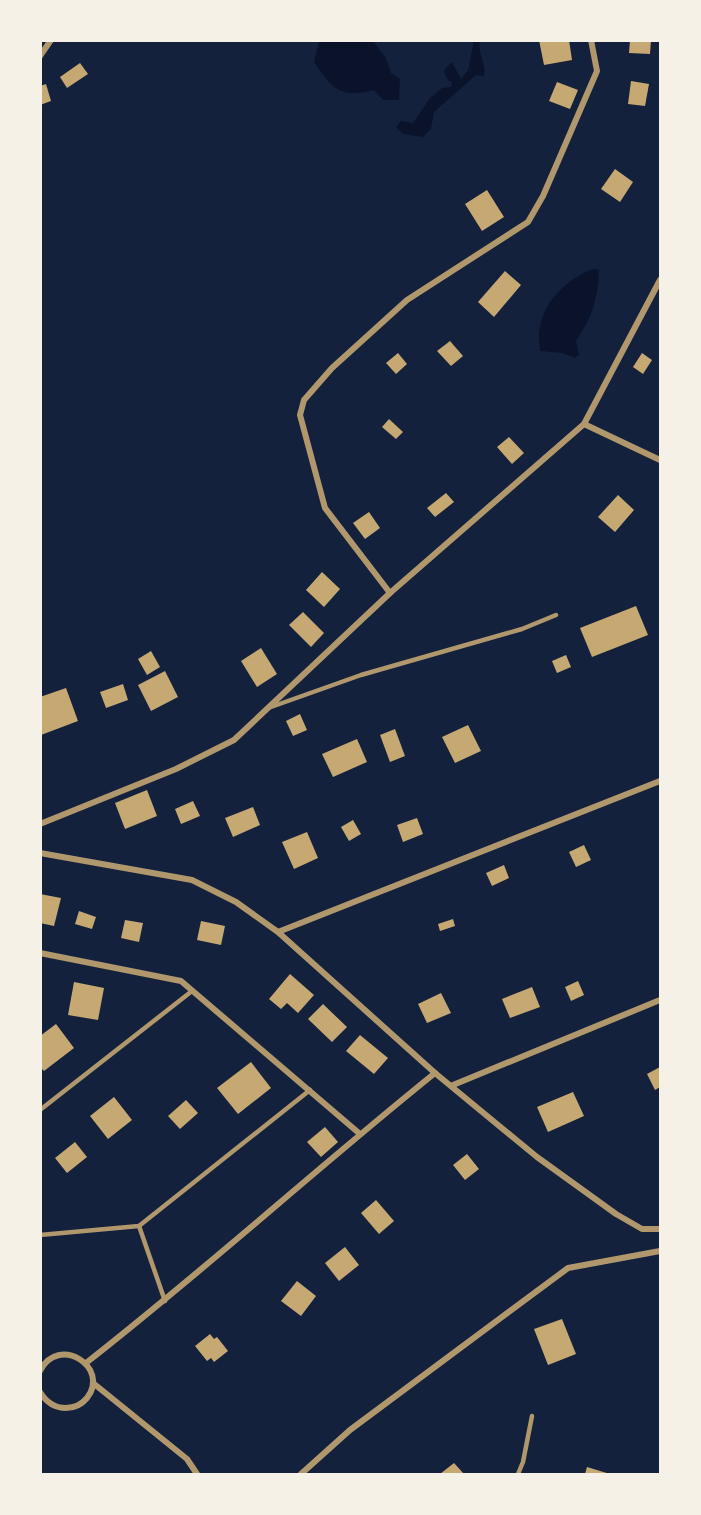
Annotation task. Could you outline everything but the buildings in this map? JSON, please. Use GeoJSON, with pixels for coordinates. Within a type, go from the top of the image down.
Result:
{"type":"FeatureCollection","features":[{"type":"Feature","properties":{"kind":"street"},"geometry":{"type":"LineString","coordinates":[[40,56],[51,40]]}},
{"type":"Feature","properties":{"kind":"street"},"geometry":{"type":"LineString","coordinates":[[390,592],[325,508],[300,416],[304,400],[332,368],[407,300],[528,222],[543,196],[597,70],[591,40]]}},
{"type":"Feature","properties":{"kind":"street"},"geometry":{"type":"LineString","coordinates":[[40,824],[206,755],[234,740],[390,592],[584,424],[660,280]]}},
{"type":"Feature","properties":{"kind":"street"},"geometry":{"type":"LineString","coordinates":[[584,424],[660,460]]}},
{"type":"Feature","properties":{"kind":"street"},"geometry":{"type":"LineString","coordinates":[[278,932],[660,781]]}},
{"type":"Feature","properties":{"kind":"street"},"geometry":{"type":"LineString","coordinates":[[40,853],[192,880],[236,902],[278,932],[435,1073],[453,1085],[537,1157],[616,1214],[642,1229],[660,1229]]}},
{"type":"Feature","properties":{"kind":"street"},"geometry":{"type":"LineString","coordinates":[[40,953],[181,981],[360,1134]]}},
{"type":"Feature","properties":{"kind":"street"},"geometry":{"type":"LineString","coordinates":[[453,1085],[660,1000]]}},
{"type":"Feature","properties":{"kind":"street"},"geometry":{"type":"LineString","coordinates":[[86,1363],[165,1301],[435,1073]]}},
{"type":"Feature","properties":{"kind":"street"},"geometry":{"type":"LineString","coordinates":[[301,1474],[350,1430],[568,1268],[660,1251]]}},
{"type":"Feature","properties":{"kind":"street"},"geometry":{"type":"LineString","coordinates":[[40,1371],[47,1361],[62,1354],[71,1354],[86,1363],[93,1383],[86,1400],[70,1408],[53,1406],[40,1392]]}},
{"type":"Feature","properties":{"kind":"street"},"geometry":{"type":"LineString","coordinates":[[93,1383],[187,1459],[197,1474]]}},
{"type":"Feature","properties":{"kind":"lane"},"geometry":{"type":"LineString","coordinates":[[271,707],[361,675],[522,629],[556,615]]}},
{"type":"Feature","properties":{"kind":"lane"},"geometry":{"type":"LineString","coordinates":[[40,1110],[192,991]]}},
{"type":"Feature","properties":{"kind":"lane"},"geometry":{"type":"LineString","coordinates":[[40,1235],[139,1226],[310,1090]]}},
{"type":"Feature","properties":{"kind":"lane"},"geometry":{"type":"LineString","coordinates":[[139,1226],[165,1301]]}},
{"type":"Feature","properties":{"kind":"lane"},"geometry":{"type":"LineString","coordinates":[[518,1474],[523,1462],[532,1416]]}},
{"type":"Feature","properties":{"kind":"water"},"geometry":{"type":"Polygon","coordinates":[[[474,40],[480,41],[484,76],[476,75],[434,112],[431,129],[423,137],[403,134],[396,127],[401,121],[413,123],[430,98],[442,88],[451,87],[452,83],[446,77],[444,70],[452,62],[461,79],[468,70],[474,40]]]}},
{"type":"Feature","properties":{"kind":"water"},"geometry":{"type":"Polygon","coordinates":[[[319,41],[373,41],[386,58],[391,73],[400,79],[399,100],[383,100],[374,90],[353,93],[338,90],[326,79],[314,62],[319,41]]]}},
{"type":"Feature","properties":{"kind":"water"},"geometry":{"type":"Polygon","coordinates":[[[593,269],[599,270],[597,290],[590,316],[576,341],[579,355],[575,358],[563,353],[540,351],[539,330],[542,317],[552,299],[575,278],[593,269]]]}}]}
